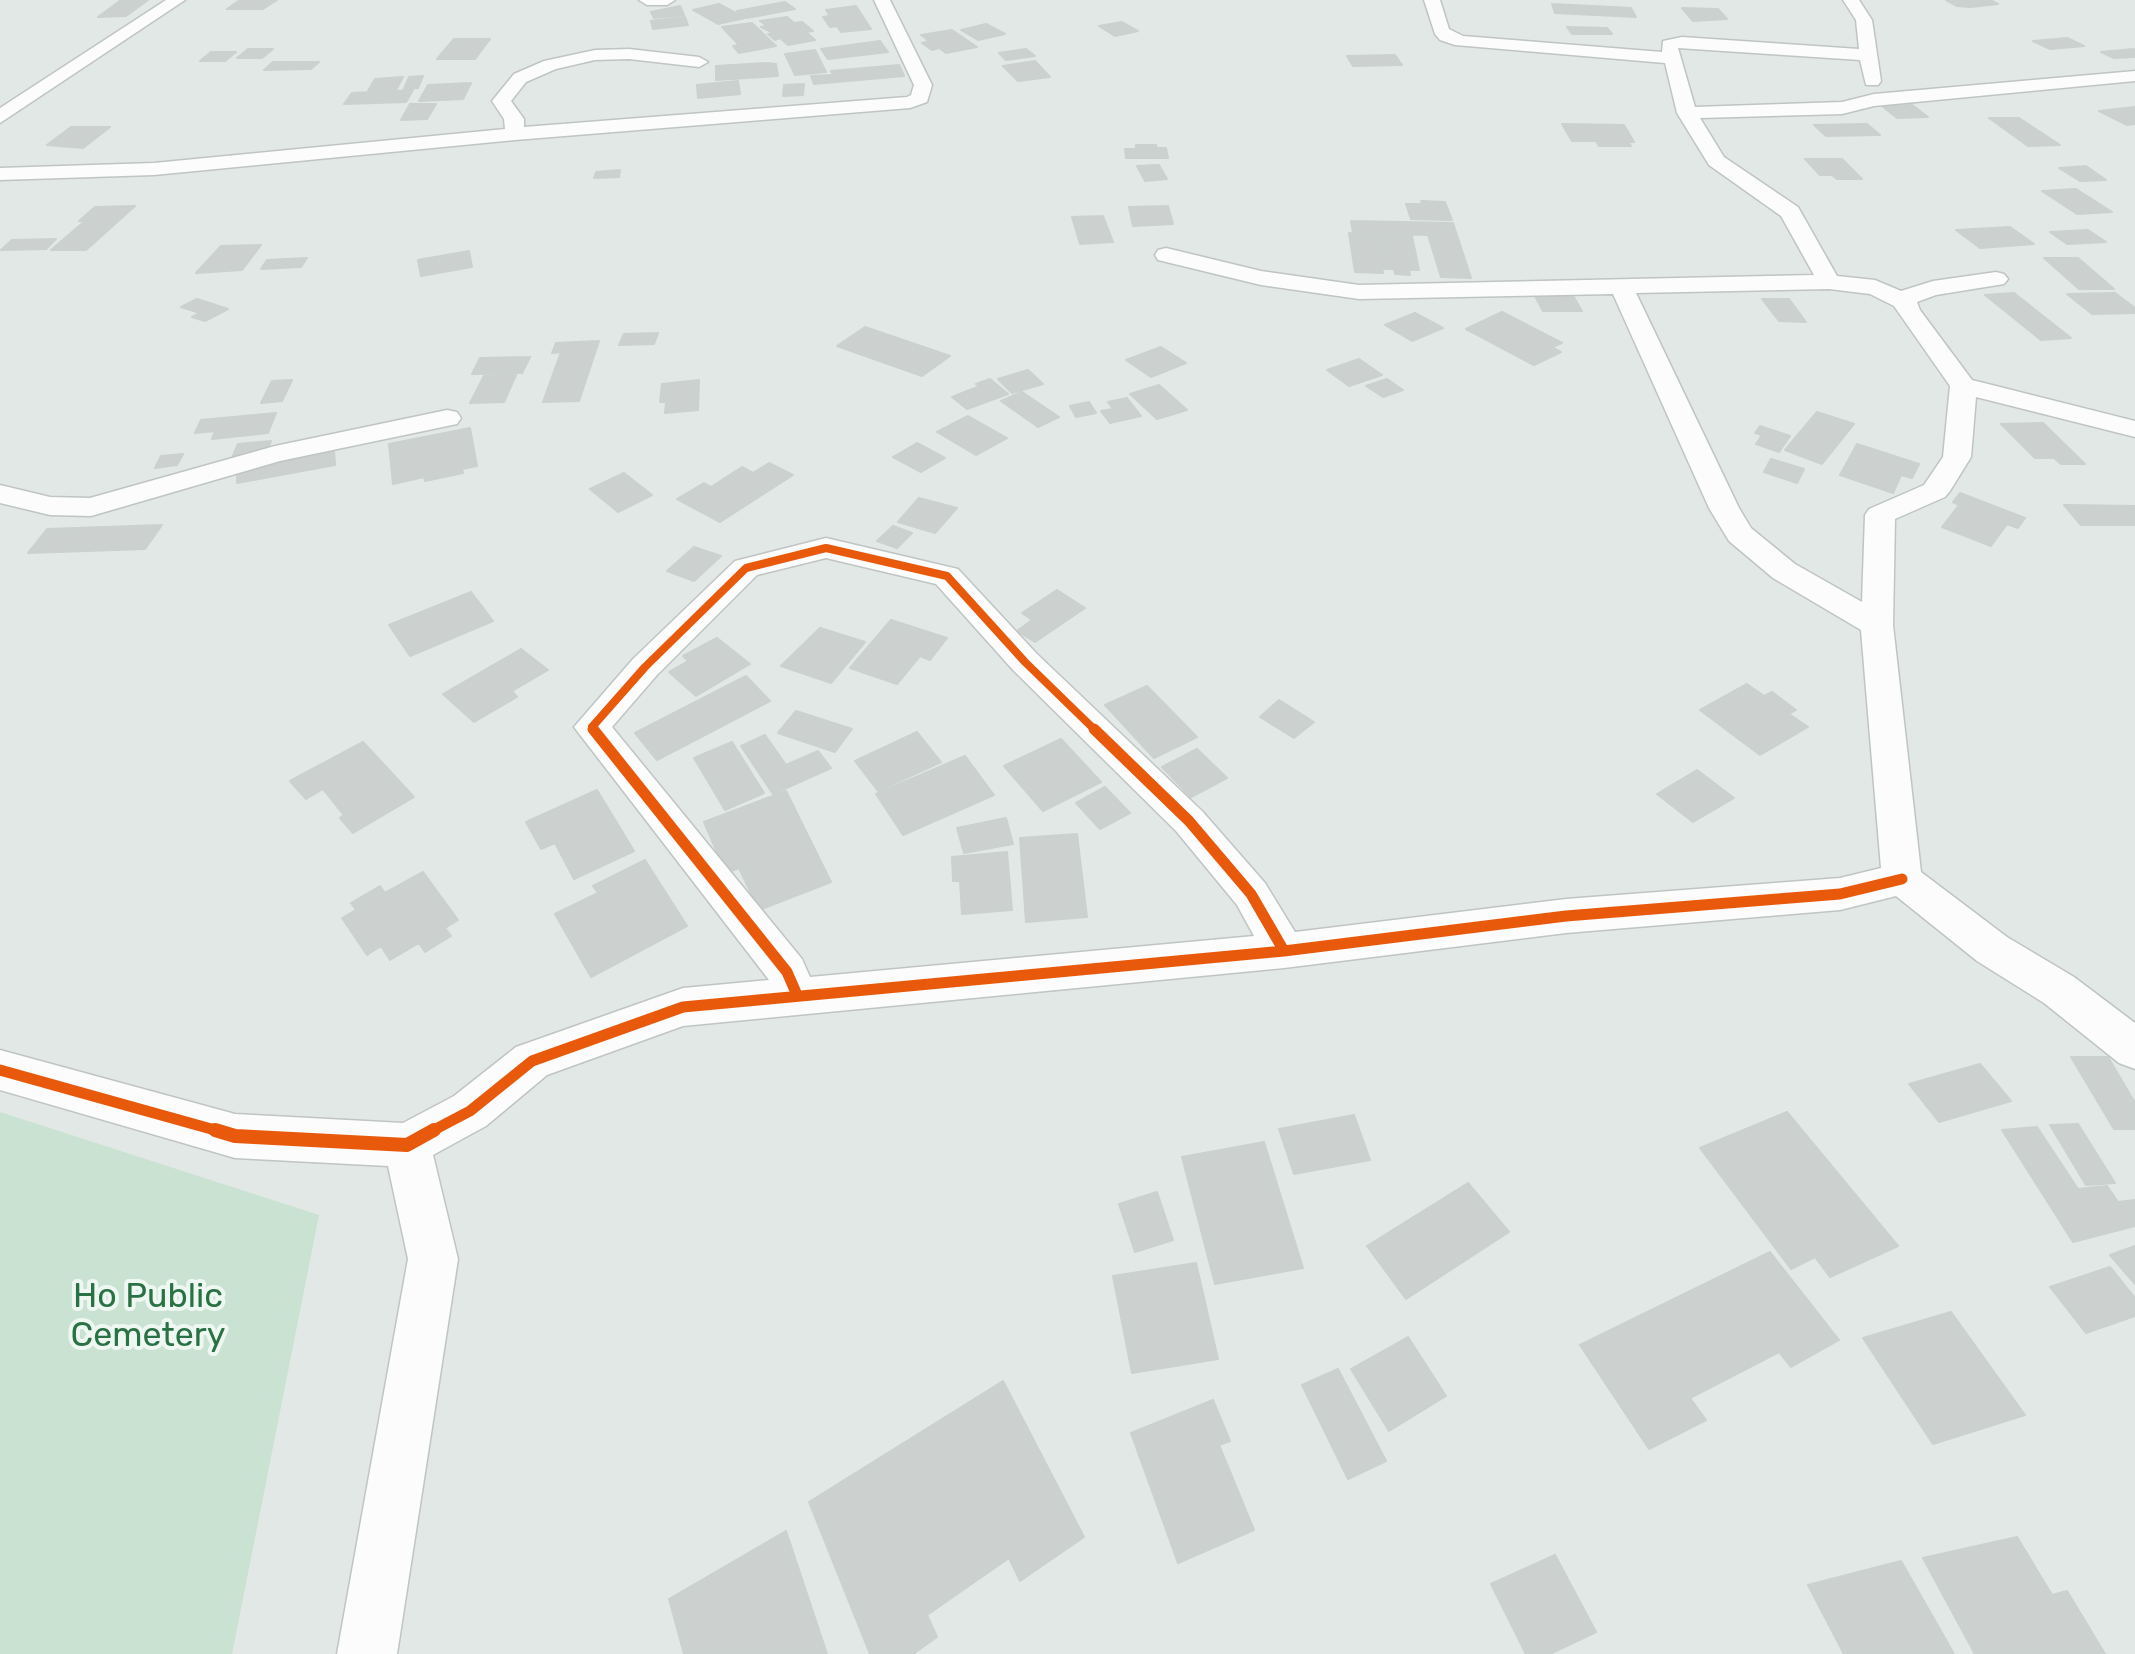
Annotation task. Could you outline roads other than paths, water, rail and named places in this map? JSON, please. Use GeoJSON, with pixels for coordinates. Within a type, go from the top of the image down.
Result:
{"type":"FeatureCollection","features":[{"type":"Feature","properties":{"kind":"street"},"geometry":{"type":"LineString","coordinates":[[0,117],[177,0]]}},
{"type":"Feature","properties":{"kind":"street"},"geometry":{"type":"LineString","coordinates":[[647,0],[667,0]]}},
{"type":"Feature","properties":{"kind":"street"},"geometry":{"type":"LineString","coordinates":[[0,174],[154,169],[515,134],[910,102],[920,98],[923,85],[882,0]]}},
{"type":"Feature","properties":{"kind":"street"},"geometry":{"type":"LineString","coordinates":[[1432,0],[1441,30],[1446,36],[1461,41],[1672,58]]}},
{"type":"Feature","properties":{"kind":"street"},"geometry":{"type":"LineString","coordinates":[[1851,0],[1864,20],[1874,100]]}},
{"type":"Feature","properties":{"kind":"street"},"geometry":{"type":"LineString","coordinates":[[1829,282],[1790,212],[1716,161],[1687,113],[1669,45],[1682,42],[1867,55]]}},
{"type":"Feature","properties":{"kind":"street"},"geometry":{"type":"LineString","coordinates":[[515,134],[514,119],[501,101],[520,78],[550,65],[595,55],[629,54],[699,62]]}},
{"type":"Feature","properties":{"kind":"street"},"geometry":{"type":"LineString","coordinates":[[1687,113],[1842,108],[1874,100],[2135,76]]}},
{"type":"Feature","properties":{"kind":"street"},"geometry":{"type":"LineString","coordinates":[[1166,255],[1261,278],[1359,292],[1489,286],[1829,282],[1875,287],[1905,302],[1908,311],[1963,386],[2135,429]]}},
{"type":"Feature","properties":{"kind":"street"},"geometry":{"type":"LineString","coordinates":[[1905,302],[1910,295],[1933,288],[1996,279]]}},
{"type":"Feature","properties":{"kind":"street"},"geometry":{"type":"LineString","coordinates":[[1621,286],[1724,508],[1740,534],[1784,571],[1877,625]]}},
{"type":"Feature","properties":{"kind":"street"},"geometry":{"type":"LineString","coordinates":[[1963,386],[1957,457],[1935,491],[1880,515],[1877,625],[1902,879],[1992,949],[2059,990],[2135,1049]]}},
{"type":"Feature","properties":{"kind":"street"},"geometry":{"type":"LineString","coordinates":[[0,494],[50,506],[91,507],[275,454],[447,418]]}},
{"type":"Feature","properties":{"kind":"street"},"geometry":{"type":"LineString","coordinates":[[797,995],[787,972],[592,727],[645,667],[746,568],[826,548],[947,576],[1025,662],[1189,821],[1251,894],[1284,951]]}},
{"type":"Feature","properties":{"kind":"street"},"geometry":{"type":"LineString","coordinates":[[0,1070],[235,1136],[407,1145],[470,1111],[532,1061],[683,1007],[1284,951],[1566,916],[1840,894],[1902,879]]}},
{"type":"Feature","properties":{"kind":"street"},"geometry":{"type":"LineString","coordinates":[[367,1654],[433,1259],[407,1145]]}},
{"type":"Feature","properties":{"kind":"park label","name":"Ho Public Cemetery"},"geometry":{"type":"Point","coordinates":[148,1316]}}]}
